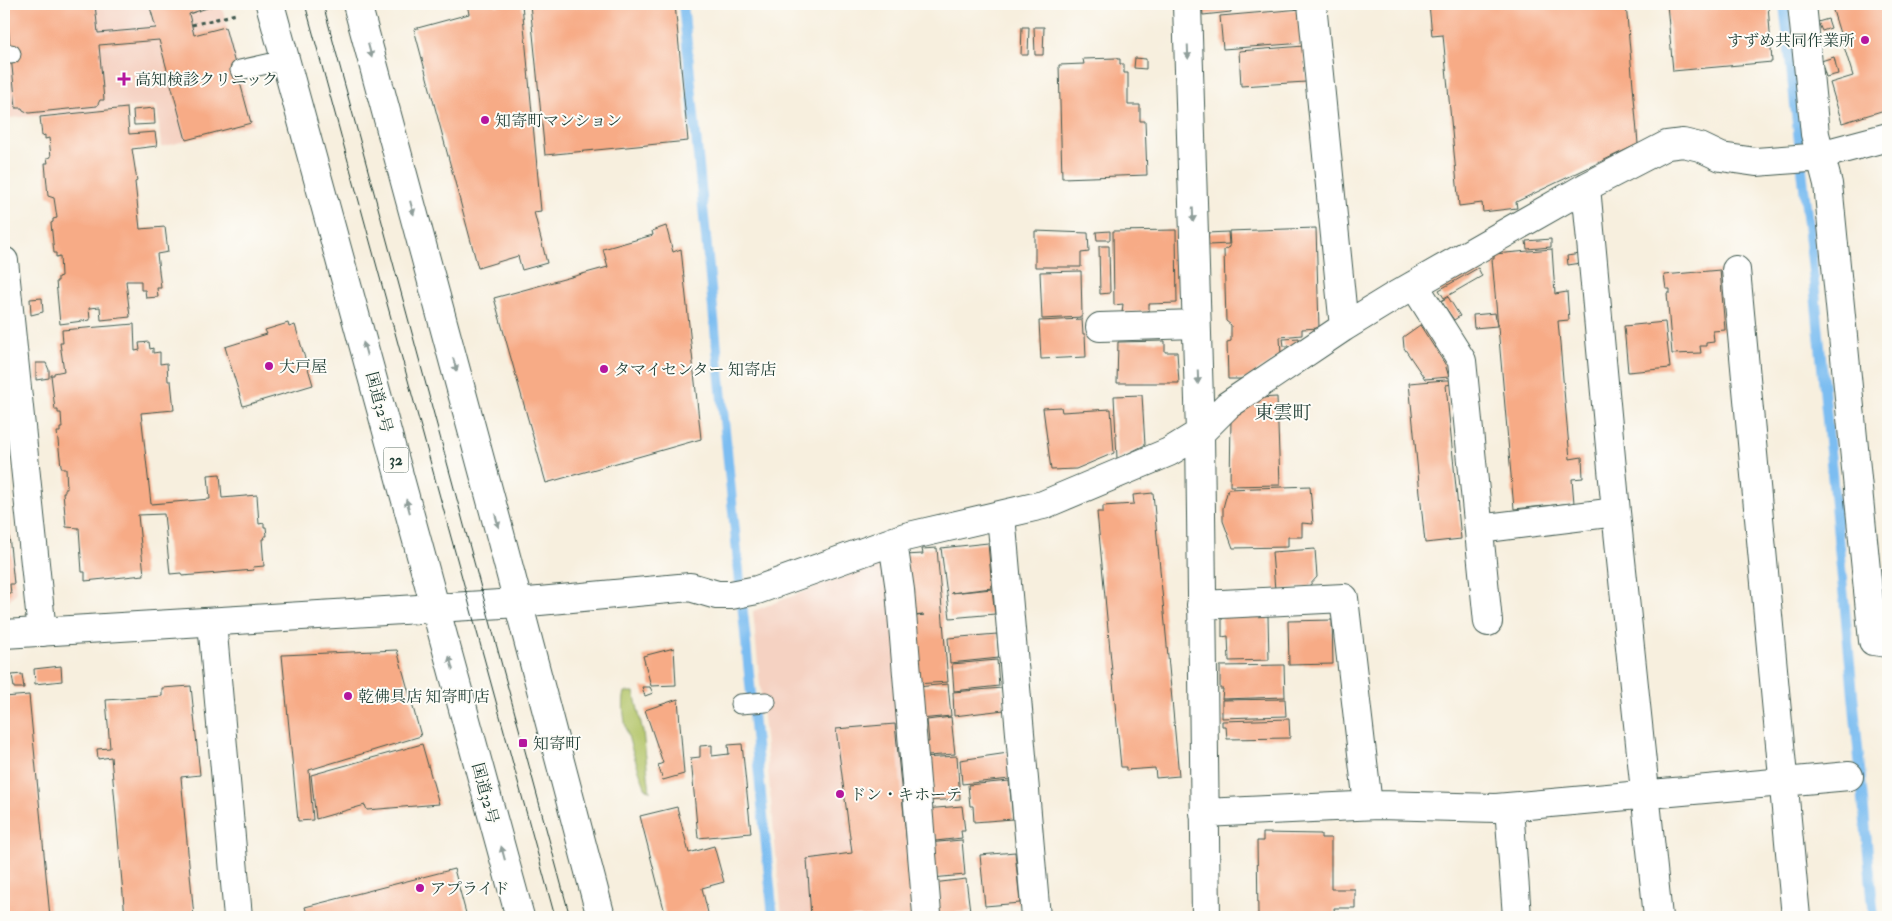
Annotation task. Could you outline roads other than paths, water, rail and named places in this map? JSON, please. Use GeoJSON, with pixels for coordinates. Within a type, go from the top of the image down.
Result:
{"type":"FeatureCollection","features":[{"type":"Feature","properties":{"kind":"main road","name":"国道32号"},"geometry":{"type":"LineString","coordinates":[[270,4],[520,917]]}},
{"type":"Feature","properties":{"kind":"main road"},"geometry":{"type":"LineString","coordinates":[[357,4],[601,917]]}},
{"type":"Feature","properties":{"kind":"main road"},"geometry":{"type":"LineString","coordinates":[[1187,4],[1200,433],[1206,917]]}},
{"type":"Feature","properties":{"kind":"main road"},"geometry":{"type":"LineString","coordinates":[[1312,4],[1344,327]]}},
{"type":"Feature","properties":{"kind":"main road"},"geometry":{"type":"LineString","coordinates":[[1802,4],[1815,134],[1806,157]]}},
{"type":"Feature","properties":{"kind":"main road"},"geometry":{"type":"LineString","coordinates":[[4,634],[437,609],[690,587],[717,595],[744,592],[905,538],[1042,505],[1169,452],[1200,433],[1228,405],[1344,327],[1586,187],[1667,145],[1683,143],[1700,147],[1721,157],[1756,162],[1806,157],[1888,137]]}},
{"type":"Feature","properties":{"kind":"main road"},"geometry":{"type":"LineString","coordinates":[[1806,157],[1828,184],[1873,641],[1888,643]]}},
{"type":"Feature","properties":{"kind":"main road"},"geometry":{"type":"LineString","coordinates":[[1586,187],[1616,512],[1658,917]]}},
{"type":"Feature","properties":{"kind":"main road"},"geometry":{"type":"LineString","coordinates":[[4,261],[42,632]]}},
{"type":"Feature","properties":{"kind":"main road"},"geometry":{"type":"LineString","coordinates":[[1736,270],[1796,917]]}},
{"type":"Feature","properties":{"kind":"main road"},"geometry":{"type":"LineString","coordinates":[[1414,286],[1462,362],[1488,622]]}},
{"type":"Feature","properties":{"kind":"main road"},"geometry":{"type":"LineString","coordinates":[[1100,327],[1196,324]]}},
{"type":"Feature","properties":{"kind":"main road"},"geometry":{"type":"LineString","coordinates":[[1478,529],[1616,512]]}},
{"type":"Feature","properties":{"kind":"main road"},"geometry":{"type":"LineString","coordinates":[[1001,515],[1036,917]]}},
{"type":"Feature","properties":{"kind":"main road"},"geometry":{"type":"LineString","coordinates":[[893,542],[900,590],[927,914]]}},
{"type":"Feature","properties":{"kind":"main road"},"geometry":{"type":"LineString","coordinates":[[1201,605],[1344,598],[1368,805]]}},
{"type":"Feature","properties":{"kind":"main road"},"geometry":{"type":"LineString","coordinates":[[212,622],[238,917]]}},
{"type":"Feature","properties":{"kind":"main road"},"geometry":{"type":"LineString","coordinates":[[1204,814],[1368,805],[1509,807],[1849,776]]}},
{"type":"Feature","properties":{"kind":"main road"},"geometry":{"type":"LineString","coordinates":[[1509,807],[1517,917]]}},
{"type":"Feature","properties":{"kind":"lane"},"geometry":{"type":"LineString","coordinates":[[240,70],[286,60]]}},
{"type":"Feature","properties":{"kind":"lane"},"geometry":{"type":"LineString","coordinates":[[740,704],[766,702]]}},
{"type":"Feature","properties":{"kind":"waterway"},"geometry":{"type":"LineString","coordinates":[[683,4],[773,917]]}},
{"type":"Feature","properties":{"kind":"waterway"},"geometry":{"type":"LineString","coordinates":[[1784,4],[1812,261],[1874,917]]}},
{"type":"Feature","properties":{"kind":"tram line"},"geometry":{"type":"LineString","coordinates":[[305,4],[555,917]]}},
{"type":"Feature","properties":{"kind":"tram line"},"geometry":{"type":"LineString","coordinates":[[323,4],[570,917]]}},
{"type":"Feature","properties":{"kind":"place","name":"すずめ共同作業所"},"geometry":{"type":"Point","coordinates":[1865,40]}},
{"type":"Feature","properties":{"kind":"place","name":"高知検診クリニック"},"geometry":{"type":"Point","coordinates":[124,79]}},
{"type":"Feature","properties":{"kind":"place","name":"知寄町マンション"},"geometry":{"type":"Point","coordinates":[485,120]}},
{"type":"Feature","properties":{"kind":"place","name":"大戸屋"},"geometry":{"type":"Point","coordinates":[269,366]}},
{"type":"Feature","properties":{"kind":"place","name":"タマイセンター 知寄店"},"geometry":{"type":"Point","coordinates":[604,369]}},
{"type":"Feature","properties":{"kind":"place","name":"乾佛具店 知寄町店"},"geometry":{"type":"Point","coordinates":[348,696]}},
{"type":"Feature","properties":{"kind":"place","name":"知寄町"},"geometry":{"type":"Point","coordinates":[523,743]}},
{"type":"Feature","properties":{"kind":"place","name":"ドン・キホーテ"},"geometry":{"type":"Point","coordinates":[840,794]}},
{"type":"Feature","properties":{"kind":"place","name":"アプライド"},"geometry":{"type":"Point","coordinates":[420,888]}},
{"type":"Feature","properties":{"kind":"district","name":"東雲町"},"geometry":{"type":"Point","coordinates":[1283,412]}}]}
